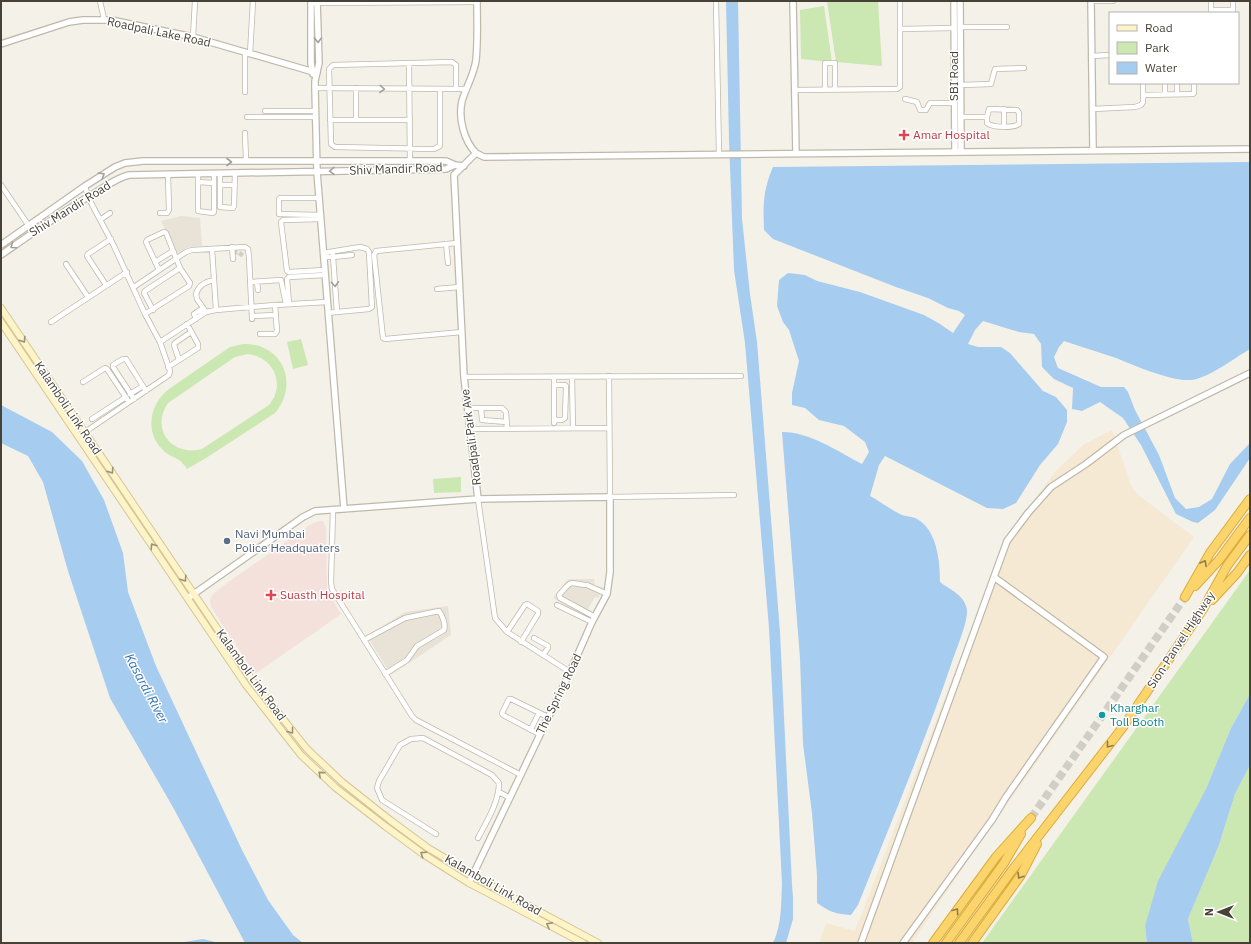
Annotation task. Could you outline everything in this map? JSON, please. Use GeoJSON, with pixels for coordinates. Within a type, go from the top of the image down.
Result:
{"type":"FeatureCollection","features":[{"type":"Feature","properties":{"kind":"highway","name":"Sion-Panvel Highway"},"geometry":{"type":"LineString","coordinates":[[1250,499],[1210,553],[1185,597],[1219,560],[1250,518]]}},
{"type":"Feature","properties":{"kind":"highway","name":"Sion-Panvel Highway"},"geometry":{"type":"LineString","coordinates":[[1045,829],[1123,727],[1203,609],[1227,566],[1250,535]]}},
{"type":"Feature","properties":{"kind":"highway"},"geometry":{"type":"LineString","coordinates":[[1203,609],[1237,573],[1250,555]]}},
{"type":"Feature","properties":{"kind":"highway"},"geometry":{"type":"LineString","coordinates":[[933,943],[996,857],[1031,818],[1004,863],[946,943]]}},
{"type":"Feature","properties":{"kind":"highway"},"geometry":{"type":"LineString","coordinates":[[959,943],[1013,869],[1045,829]]}},
{"type":"Feature","properties":{"kind":"highway"},"geometry":{"type":"LineString","coordinates":[[972,943],[1021,876],[1045,829]]}},
{"type":"Feature","properties":{"kind":"main road","name":"Kalamboli Link Road"},"geometry":{"type":"LineString","coordinates":[[1,308],[252,680],[300,741],[342,782],[428,848],[473,876],[598,943]]}},
{"type":"Feature","properties":{"kind":"main road","name":"Kalamboli Link Road"},"geometry":{"type":"LineString","coordinates":[[1,322],[246,685],[293,747],[336,788],[424,854],[469,883],[583,943]]}},
{"type":"Feature","properties":{"kind":"street"},"geometry":{"type":"LineString","coordinates":[[100,1],[104,20]]}},
{"type":"Feature","properties":{"kind":"street"},"geometry":{"type":"LineString","coordinates":[[193,37],[195,1]]}},
{"type":"Feature","properties":{"kind":"street"},"geometry":{"type":"LineString","coordinates":[[245,92],[253,1]]}},
{"type":"Feature","properties":{"kind":"street"},"geometry":{"type":"LineString","coordinates":[[344,508],[317,172],[315,80],[311,2],[477,1],[476,60],[473,74],[462,102],[462,124],[469,145],[476,153],[484,157],[1250,149]]}},
{"type":"Feature","properties":{"kind":"street"},"geometry":{"type":"LineString","coordinates":[[716,1],[721,154]]}},
{"type":"Feature","properties":{"kind":"street"},"geometry":{"type":"LineString","coordinates":[[793,1],[796,153]]}},
{"type":"Feature","properties":{"kind":"street"},"geometry":{"type":"LineString","coordinates":[[795,90],[897,89],[900,87],[900,1]]}},
{"type":"Feature","properties":{"kind":"street","name":"SBI Road"},"geometry":{"type":"LineString","coordinates":[[954,1],[957,28],[961,117],[958,152]]}},
{"type":"Feature","properties":{"kind":"street","name":"SBI Road"},"geometry":{"type":"LineString","coordinates":[[958,152],[954,103],[957,28],[960,1]]}},
{"type":"Feature","properties":{"kind":"street"},"geometry":{"type":"LineString","coordinates":[[1093,150],[1091,1],[1113,1]]}},
{"type":"Feature","properties":{"kind":"street"},"geometry":{"type":"LineString","coordinates":[[1211,1],[1211,11],[1233,11],[1233,1]]}},
{"type":"Feature","properties":{"kind":"street"},"geometry":{"type":"LineString","coordinates":[[314,72],[319,63],[317,2]]}},
{"type":"Feature","properties":{"kind":"street","name":"Roadpali Lake Road"},"geometry":{"type":"LineString","coordinates":[[1,44],[69,22],[83,20],[121,21],[193,37],[314,72]]}},
{"type":"Feature","properties":{"kind":"street"},"geometry":{"type":"LineString","coordinates":[[900,30],[1007,27]]}},
{"type":"Feature","properties":{"kind":"street"},"geometry":{"type":"LineString","coordinates":[[1091,56],[1109,56]]}},
{"type":"Feature","properties":{"kind":"street"},"geometry":{"type":"LineString","coordinates":[[440,89],[440,146],[434,148],[335,147],[331,144],[329,69],[333,66],[452,62],[456,65],[456,89]]}},
{"type":"Feature","properties":{"kind":"street"},"geometry":{"type":"LineString","coordinates":[[409,63],[410,161]]}},
{"type":"Feature","properties":{"kind":"street"},"geometry":{"type":"LineString","coordinates":[[825,89],[825,63],[835,63],[836,89]]}},
{"type":"Feature","properties":{"kind":"street"},"geometry":{"type":"LineString","coordinates":[[960,85],[991,84],[996,69],[1024,68]]}},
{"type":"Feature","properties":{"kind":"street"},"geometry":{"type":"LineString","coordinates":[[825,82],[835,82]]}},
{"type":"Feature","properties":{"kind":"street"},"geometry":{"type":"LineString","coordinates":[[1092,109],[1135,107],[1141,105],[1143,102],[1143,84]]}},
{"type":"Feature","properties":{"kind":"street"},"geometry":{"type":"LineString","coordinates":[[1165,84],[1165,94]]}},
{"type":"Feature","properties":{"kind":"street"},"geometry":{"type":"LineString","coordinates":[[1177,84],[1177,94]]}},
{"type":"Feature","properties":{"kind":"street"},"geometry":{"type":"LineString","coordinates":[[1143,95],[1193,94],[1194,84]]}},
{"type":"Feature","properties":{"kind":"street"},"geometry":{"type":"LineString","coordinates":[[315,88],[467,89]]}},
{"type":"Feature","properties":{"kind":"street"},"geometry":{"type":"LineString","coordinates":[[356,88],[356,120]]}},
{"type":"Feature","properties":{"kind":"street"},"geometry":{"type":"LineString","coordinates":[[905,99],[917,102],[920,110],[926,110],[930,103],[954,103]]}},
{"type":"Feature","properties":{"kind":"street"},"geometry":{"type":"LineString","coordinates":[[989,109],[1018,111],[1019,124],[1015,126],[989,125],[987,123],[987,117],[989,109]]}},
{"type":"Feature","properties":{"kind":"street"},"geometry":{"type":"LineString","coordinates":[[1004,109],[1004,126]]}},
{"type":"Feature","properties":{"kind":"street"},"geometry":{"type":"LineString","coordinates":[[265,110],[316,114]]}},
{"type":"Feature","properties":{"kind":"street"},"geometry":{"type":"LineString","coordinates":[[247,117],[316,114]]}},
{"type":"Feature","properties":{"kind":"street"},"geometry":{"type":"LineString","coordinates":[[961,117],[987,117]]}},
{"type":"Feature","properties":{"kind":"street"},"geometry":{"type":"LineString","coordinates":[[330,120],[410,120]]}},
{"type":"Feature","properties":{"kind":"street"},"geometry":{"type":"LineString","coordinates":[[245,133],[246,161]]}},
{"type":"Feature","properties":{"kind":"street"},"geometry":{"type":"LineString","coordinates":[[455,165],[464,166],[476,153]]}},
{"type":"Feature","properties":{"kind":"street","name":"Shiv Mandir Road"},"geometry":{"type":"LineString","coordinates":[[1,245],[85,186],[115,167],[135,162],[446,161],[455,165]]}},
{"type":"Feature","properties":{"kind":"street","name":"Shiv Mandir Road"},"geometry":{"type":"LineString","coordinates":[[1,254],[88,197],[124,177],[136,175],[446,168],[455,165]]}},
{"type":"Feature","properties":{"kind":"street","name":"Roadpali Park Ave"},"geometry":{"type":"LineString","coordinates":[[464,166],[454,175],[464,377],[478,499],[495,618],[507,632],[570,672]]}},
{"type":"Feature","properties":{"kind":"street"},"geometry":{"type":"LineString","coordinates":[[217,174],[220,185],[220,207],[233,208],[234,173]]}},
{"type":"Feature","properties":{"kind":"street"},"geometry":{"type":"LineString","coordinates":[[198,174],[198,212],[213,213],[214,183],[217,174]]}},
{"type":"Feature","properties":{"kind":"street"},"geometry":{"type":"LineString","coordinates":[[160,213],[167,213],[169,210],[168,175]]}},
{"type":"Feature","properties":{"kind":"street"},"geometry":{"type":"LineString","coordinates":[[198,182],[214,183]]}},
{"type":"Feature","properties":{"kind":"street"},"geometry":{"type":"LineString","coordinates":[[1,185],[33,232]]}},
{"type":"Feature","properties":{"kind":"street"},"geometry":{"type":"LineString","coordinates":[[220,185],[234,185]]}},
{"type":"Feature","properties":{"kind":"street"},"geometry":{"type":"LineString","coordinates":[[85,186],[88,197],[111,239],[145,314],[160,342],[168,366],[169,375],[85,432]]}},
{"type":"Feature","properties":{"kind":"street"},"geometry":{"type":"LineString","coordinates":[[319,198],[280,198],[279,214],[320,217]]}},
{"type":"Feature","properties":{"kind":"street"},"geometry":{"type":"LineString","coordinates":[[100,220],[110,213]]}},
{"type":"Feature","properties":{"kind":"street"},"geometry":{"type":"LineString","coordinates":[[320,217],[283,220],[281,222],[286,271],[325,273]]}},
{"type":"Feature","properties":{"kind":"street"},"geometry":{"type":"LineString","coordinates":[[145,314],[189,286],[190,283],[175,259],[166,233],[164,232],[147,240],[146,242],[159,270]]}},
{"type":"Feature","properties":{"kind":"street"},"geometry":{"type":"LineString","coordinates":[[106,285],[87,256],[111,239]]}},
{"type":"Feature","properties":{"kind":"street"},"geometry":{"type":"LineString","coordinates":[[457,243],[376,251],[374,255],[383,338],[462,332]]}},
{"type":"Feature","properties":{"kind":"street"},"geometry":{"type":"LineString","coordinates":[[446,244],[448,263]]}},
{"type":"Feature","properties":{"kind":"street"},"geometry":{"type":"LineString","coordinates":[[134,287],[186,252],[192,250],[212,249],[232,251],[246,247],[248,249],[246,256],[250,267],[252,317],[275,314]]}},
{"type":"Feature","properties":{"kind":"street"},"geometry":{"type":"LineString","coordinates":[[328,313],[369,309],[373,304],[369,252],[367,249],[360,247],[333,254]]}},
{"type":"Feature","properties":{"kind":"street"},"geometry":{"type":"LineString","coordinates":[[212,249],[216,310]]}},
{"type":"Feature","properties":{"kind":"street"},"geometry":{"type":"LineString","coordinates":[[155,262],[173,251]]}},
{"type":"Feature","properties":{"kind":"street"},"geometry":{"type":"LineString","coordinates":[[232,251],[233,259]]}},
{"type":"Feature","properties":{"kind":"street"},"geometry":{"type":"LineString","coordinates":[[333,254],[337,312]]}},
{"type":"Feature","properties":{"kind":"street"},"geometry":{"type":"LineString","coordinates":[[323,255],[352,255]]}},
{"type":"Feature","properties":{"kind":"street"},"geometry":{"type":"LineString","coordinates":[[66,264],[88,297]]}},
{"type":"Feature","properties":{"kind":"street"},"geometry":{"type":"LineString","coordinates":[[244,268],[250,267]]}},
{"type":"Feature","properties":{"kind":"street"},"geometry":{"type":"LineString","coordinates":[[153,310],[144,293],[180,268]]}},
{"type":"Feature","properties":{"kind":"street"},"geometry":{"type":"LineString","coordinates":[[51,322],[127,272]]}},
{"type":"Feature","properties":{"kind":"street"},"geometry":{"type":"LineString","coordinates":[[287,304],[287,279],[289,277],[325,273]]}},
{"type":"Feature","properties":{"kind":"street"},"geometry":{"type":"LineString","coordinates":[[204,313],[196,294],[198,288],[214,280]]}},
{"type":"Feature","properties":{"kind":"street"},"geometry":{"type":"LineString","coordinates":[[251,282],[282,280],[287,304]]}},
{"type":"Feature","properties":{"kind":"street"},"geometry":{"type":"LineString","coordinates":[[257,282],[258,290]]}},
{"type":"Feature","properties":{"kind":"street"},"geometry":{"type":"LineString","coordinates":[[437,289],[459,287]]}},
{"type":"Feature","properties":{"kind":"street"},"geometry":{"type":"LineString","coordinates":[[160,342],[204,313],[216,310],[327,302]]}},
{"type":"Feature","properties":{"kind":"street"},"geometry":{"type":"LineString","coordinates":[[260,334],[275,334],[275,305]]}},
{"type":"Feature","properties":{"kind":"street"},"geometry":{"type":"LineString","coordinates":[[168,366],[198,348],[198,344],[187,324]]}},
{"type":"Feature","properties":{"kind":"street"},"geometry":{"type":"LineString","coordinates":[[179,360],[174,345],[175,342],[191,332]]}},
{"type":"Feature","properties":{"kind":"street"},"geometry":{"type":"LineString","coordinates":[[128,396],[113,367],[113,365],[126,359],[146,391]]}},
{"type":"Feature","properties":{"kind":"street"},"geometry":{"type":"LineString","coordinates":[[83,382],[106,368],[132,401]]}},
{"type":"Feature","properties":{"kind":"street"},"geometry":{"type":"LineString","coordinates":[[861,943],[1007,542],[1032,507],[1051,487],[1086,464],[1124,435],[1250,373]]}},
{"type":"Feature","properties":{"kind":"street"},"geometry":{"type":"LineString","coordinates":[[609,376],[610,497]]}},
{"type":"Feature","properties":{"kind":"street"},"geometry":{"type":"LineString","coordinates":[[464,377],[741,376]]}},
{"type":"Feature","properties":{"kind":"street"},"geometry":{"type":"LineString","coordinates":[[554,377],[554,428]]}},
{"type":"Feature","properties":{"kind":"street"},"geometry":{"type":"LineString","coordinates":[[572,377],[573,428]]}},
{"type":"Feature","properties":{"kind":"street"},"geometry":{"type":"LineString","coordinates":[[554,385],[566,386],[565,418],[562,420],[554,420]]}},
{"type":"Feature","properties":{"kind":"street"},"geometry":{"type":"LineString","coordinates":[[92,419],[143,386]]}},
{"type":"Feature","properties":{"kind":"street"},"geometry":{"type":"LineString","coordinates":[[468,408],[502,408],[506,412],[507,429]]}},
{"type":"Feature","properties":{"kind":"street"},"geometry":{"type":"LineString","coordinates":[[481,408],[482,420],[507,422]]}},
{"type":"Feature","properties":{"kind":"street"},"geometry":{"type":"LineString","coordinates":[[104,412],[107,417]]}},
{"type":"Feature","properties":{"kind":"street"},"geometry":{"type":"LineString","coordinates":[[470,429],[609,428]]}},
{"type":"Feature","properties":{"kind":"street"},"geometry":{"type":"LineString","coordinates":[[188,598],[303,517],[315,511],[478,499],[734,495]]}},
{"type":"Feature","properties":{"kind":"street","name":"The Spring Road"},"geometry":{"type":"LineString","coordinates":[[469,883],[570,672],[593,620],[607,594],[610,572],[610,497]]}},
{"type":"Feature","properties":{"kind":"street"},"geometry":{"type":"LineString","coordinates":[[333,509],[332,589],[412,716],[416,720],[521,775]]}},
{"type":"Feature","properties":{"kind":"street"},"geometry":{"type":"LineString","coordinates":[[903,943],[992,820],[1006,797],[1104,657],[994,577]]}},
{"type":"Feature","properties":{"kind":"street"},"geometry":{"type":"LineString","coordinates":[[593,620],[560,598],[559,595],[572,582],[586,585],[607,594]]}},
{"type":"Feature","properties":{"kind":"street"},"geometry":{"type":"LineString","coordinates":[[507,632],[525,604],[538,611],[538,614],[521,642]]}},
{"type":"Feature","properties":{"kind":"street"},"geometry":{"type":"LineString","coordinates":[[557,605],[593,620]]}},
{"type":"Feature","properties":{"kind":"street"},"geometry":{"type":"LineString","coordinates":[[364,640],[405,618],[439,611],[441,614],[445,627],[444,630],[417,646],[407,660],[385,674]]}},
{"type":"Feature","properties":{"kind":"street"},"geometry":{"type":"LineString","coordinates":[[529,647],[535,637],[548,646],[543,655]]}},
{"type":"Feature","properties":{"kind":"street"},"geometry":{"type":"LineString","coordinates":[[540,734],[503,715],[502,713],[510,699],[548,717]]}},
{"type":"Feature","properties":{"kind":"street"},"geometry":{"type":"LineString","coordinates":[[531,729],[539,713]]}},
{"type":"Feature","properties":{"kind":"street"},"geometry":{"type":"LineString","coordinates":[[436,834],[382,800],[377,788],[400,745],[411,739],[423,738],[492,775],[499,783],[499,792],[489,817],[478,838]]}},
{"type":"Feature","properties":{"kind":"street"},"geometry":{"type":"LineString","coordinates":[[499,792],[510,798]]}},
{"type":"Feature","properties":{"kind":"street"},"geometry":{"type":"LineString","coordinates":[[489,817],[499,822]]}},
{"type":"Feature","properties":{"kind":"shaded area"},"geometry":{"type":"Polygon","coordinates":[[[181,216],[200,218],[202,246],[189,247],[177,253],[161,221],[181,216]]]}},
{"type":"Feature","properties":{"kind":"shaded area"},"geometry":{"type":"Polygon","coordinates":[[[1112,430],[1131,485],[1137,494],[1194,537],[912,943],[819,943],[826,923],[855,931],[1004,544],[1019,520],[1055,472],[1083,445],[1112,430]]]}},
{"type":"Feature","properties":{"kind":"shaded area","name":"Suasth Hospital"},"geometry":{"type":"Polygon","coordinates":[[[323,521],[326,527],[327,590],[341,614],[255,674],[211,607],[211,597],[223,586],[311,524],[323,521]]]}},
{"type":"Feature","properties":{"kind":"shaded area"},"geometry":{"type":"Polygon","coordinates":[[[568,579],[594,579],[595,585],[604,588],[598,598],[595,597],[588,609],[592,611],[588,618],[553,598],[568,579]]]}},
{"type":"Feature","properties":{"kind":"shaded area"},"geometry":{"type":"Polygon","coordinates":[[[448,606],[451,635],[391,675],[367,636],[405,612],[448,606]]]}},
{"type":"Feature","properties":{"kind":"green space"},"geometry":{"type":"Polygon","coordinates":[[[827,1],[878,1],[882,66],[836,62],[827,1]]]}},
{"type":"Feature","properties":{"kind":"green space"},"geometry":{"type":"Polygon","coordinates":[[[824,6],[832,62],[801,59],[800,10],[824,6]]]}},
{"type":"Feature","properties":{"kind":"green space"},"geometry":{"type":"Polygon","coordinates":[[[301,339],[308,365],[293,369],[287,342],[301,339]]]}},
{"type":"Feature","properties":{"kind":"green space"},"geometry":{"type":"Polygon","coordinates":[[[243,344],[257,345],[268,350],[277,357],[283,367],[286,378],[286,389],[282,401],[275,413],[187,469],[180,461],[165,452],[157,443],[153,435],[152,426],[154,410],[157,402],[169,389],[230,347],[243,344]],[[248,354],[235,357],[168,403],[163,413],[162,422],[163,431],[167,439],[173,445],[182,449],[202,449],[269,405],[277,389],[277,381],[271,366],[265,360],[248,354]]]}},
{"type":"Feature","properties":{"kind":"green space"},"geometry":{"type":"Polygon","coordinates":[[[461,477],[461,492],[434,493],[433,479],[461,477]]]}},
{"type":"Feature","properties":{"kind":"green space"},"geometry":{"type":"Polygon","coordinates":[[[1250,570],[1250,694],[1231,728],[1206,789],[1145,926],[1147,943],[982,943],[1250,570]]]}},
{"type":"Feature","properties":{"kind":"green space"},"geometry":{"type":"Polygon","coordinates":[[[1250,765],[1250,943],[1193,943],[1188,919],[1219,845],[1235,794],[1250,765]]]}},
{"type":"Feature","properties":{"kind":"water"},"geometry":{"type":"Polygon","coordinates":[[[726,1],[738,1],[742,219],[757,342],[780,632],[793,897],[793,919],[786,943],[773,943],[780,921],[782,883],[769,628],[745,343],[734,270],[726,1]]]}},
{"type":"Feature","properties":{"kind":"water"},"geometry":{"type":"Polygon","coordinates":[[[1250,162],[1250,349],[1221,368],[1197,379],[1190,380],[1163,376],[1116,358],[1064,341],[1054,357],[1058,368],[1101,387],[1124,387],[1128,392],[1135,410],[1159,455],[1175,498],[1186,509],[1199,507],[1212,499],[1230,464],[1250,443],[1250,458],[1215,510],[1198,523],[1176,514],[1141,445],[1123,418],[1100,402],[1082,411],[1072,409],[1073,388],[1054,379],[1042,367],[1041,344],[1034,334],[1019,332],[983,321],[975,330],[968,344],[978,347],[1001,347],[1010,353],[1043,391],[1056,397],[1067,410],[1067,422],[1058,444],[1040,465],[1016,503],[1003,509],[987,508],[885,456],[879,465],[870,496],[898,513],[915,518],[924,524],[933,538],[936,547],[940,582],[963,600],[966,605],[967,615],[966,622],[930,723],[858,905],[851,915],[837,913],[826,909],[817,903],[817,875],[812,813],[803,744],[800,658],[782,432],[803,435],[823,443],[862,464],[869,452],[865,442],[844,426],[819,420],[805,408],[792,405],[792,393],[799,361],[789,330],[783,322],[777,306],[779,280],[788,273],[805,275],[817,281],[860,292],[924,315],[953,333],[965,315],[928,298],[773,239],[764,230],[764,198],[767,183],[773,167],[1250,162]]]}},
{"type":"Feature","properties":{"kind":"water","name":"Kasardi River"},"geometry":{"type":"Polygon","coordinates":[[[1,405],[52,432],[82,461],[104,500],[123,553],[128,592],[156,666],[242,850],[268,900],[293,935],[303,943],[245,943],[174,809],[110,698],[68,571],[43,482],[28,456],[1,443],[1,405]]]}},
{"type":"Feature","properties":{"kind":"water"},"geometry":{"type":"Polygon","coordinates":[[[1250,694],[1250,765],[1235,794],[1219,845],[1188,919],[1193,943],[1147,943],[1145,926],[1158,881],[1206,789],[1231,728],[1250,694]]]}},
{"type":"Feature","properties":{"kind":"water"},"geometry":{"type":"Polygon","coordinates":[[[203,939],[219,943],[178,943],[203,939]]]}},
{"type":"Feature","properties":{"kind":"tunnel"},"geometry":{"type":"LineString","coordinates":[[233,253],[238,252],[244,256]]}},
{"type":"Feature","properties":{"kind":"tunnel"},"geometry":{"type":"LineString","coordinates":[[1031,818],[1185,597]]}},
{"type":"Feature","properties":{"kind":"place","name":"Amar Hospital"},"geometry":{"type":"Point","coordinates":[904,135]}},
{"type":"Feature","properties":{"kind":"place","name":"Navi Mumbai Police Headquaters"},"geometry":{"type":"Point","coordinates":[227,541]}},
{"type":"Feature","properties":{"kind":"place","name":"Suasth Hospital"},"geometry":{"type":"Point","coordinates":[271,595]}},
{"type":"Feature","properties":{"kind":"place","name":"Kharghar Toll Booth"},"geometry":{"type":"Point","coordinates":[1102,715]}}]}
